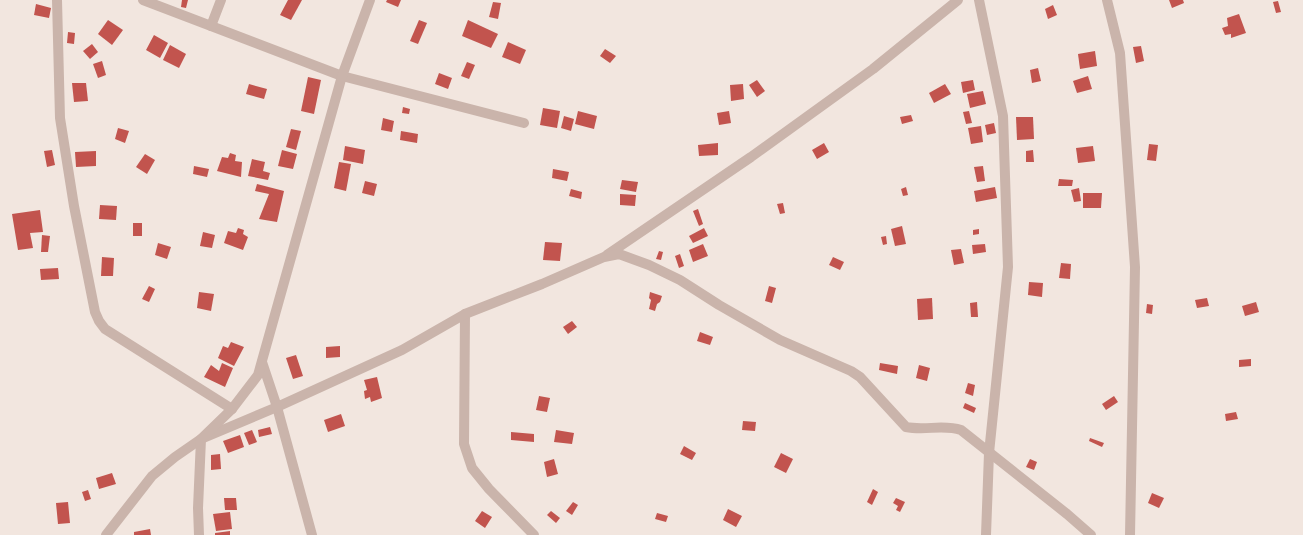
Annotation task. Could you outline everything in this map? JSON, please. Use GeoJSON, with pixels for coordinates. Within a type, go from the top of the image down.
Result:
{"type":"FeatureCollection","features":[{"type":"Feature","properties":{"kind":"street"},"geometry":{"type":"LineString","coordinates":[[57,0],[60,118],[74,206],[94,312],[105,329],[232,409]]}},
{"type":"Feature","properties":{"kind":"street"},"geometry":{"type":"LineString","coordinates":[[143,0],[342,76],[524,123]]}},
{"type":"Feature","properties":{"kind":"street"},"geometry":{"type":"LineString","coordinates":[[211,26],[221,0]]}},
{"type":"Feature","properties":{"kind":"street"},"geometry":{"type":"LineString","coordinates":[[106,535],[152,476],[175,457],[201,439],[232,409],[258,375],[342,76],[370,0]]}},
{"type":"Feature","properties":{"kind":"street"},"geometry":{"type":"LineString","coordinates":[[201,439],[278,407],[402,350],[466,314],[542,284],[604,257],[751,157],[867,73],[958,0]]}},
{"type":"Feature","properties":{"kind":"street"},"geometry":{"type":"LineString","coordinates":[[979,0],[1003,116],[1008,267],[989,453],[986,535]]}},
{"type":"Feature","properties":{"kind":"street"},"geometry":{"type":"LineString","coordinates":[[1107,0],[1120,53],[1135,267],[1130,535]]}},
{"type":"Feature","properties":{"kind":"street"},"geometry":{"type":"LineString","coordinates":[[604,257],[619,254],[649,265],[680,280],[780,340],[851,371],[860,378],[906,427],[916,429],[951,427],[961,430],[1067,514],[1091,535]]}},
{"type":"Feature","properties":{"kind":"street"},"geometry":{"type":"LineString","coordinates":[[466,314],[464,444],[472,468],[489,489],[531,534]]}},
{"type":"Feature","properties":{"kind":"street"},"geometry":{"type":"LineString","coordinates":[[262,362],[278,407],[312,535]]}},
{"type":"Feature","properties":{"kind":"street"},"geometry":{"type":"LineString","coordinates":[[199,535],[198,508],[201,439]]}},
{"type":"Feature","properties":{"kind":"building"},"geometry":{"type":"Polygon","coordinates":[[[182,0],[188,0],[186,8],[181,7],[182,0]]]}},
{"type":"Feature","properties":{"kind":"building"},"geometry":{"type":"Polygon","coordinates":[[[288,0],[302,0],[291,20],[280,15],[288,0]]]}},
{"type":"Feature","properties":{"kind":"building"},"geometry":{"type":"Polygon","coordinates":[[[387,0],[401,0],[398,7],[386,2],[387,0]]]}},
{"type":"Feature","properties":{"kind":"building"},"geometry":{"type":"Polygon","coordinates":[[[1169,0],[1183,0],[1184,3],[1172,8],[1169,0]]]}},
{"type":"Feature","properties":{"kind":"building"},"geometry":{"type":"Polygon","coordinates":[[[1278,1],[1281,12],[1276,13],[1273,2],[1278,1]]]}},
{"type":"Feature","properties":{"kind":"building"},"geometry":{"type":"Polygon","coordinates":[[[493,2],[501,3],[498,19],[489,17],[493,2]]]}},
{"type":"Feature","properties":{"kind":"building"},"geometry":{"type":"Polygon","coordinates":[[[36,4],[51,8],[49,18],[34,15],[36,4]]]}},
{"type":"Feature","properties":{"kind":"building"},"geometry":{"type":"Polygon","coordinates":[[[1053,5],[1057,15],[1048,19],[1045,9],[1053,5]]]}},
{"type":"Feature","properties":{"kind":"building"},"geometry":{"type":"Polygon","coordinates":[[[1239,14],[1246,33],[1231,38],[1231,34],[1225,35],[1222,28],[1228,26],[1227,18],[1239,14]]]}},
{"type":"Feature","properties":{"kind":"building"},"geometry":{"type":"Polygon","coordinates":[[[108,20],[123,30],[112,45],[98,34],[108,20]]]}},
{"type":"Feature","properties":{"kind":"building"},"geometry":{"type":"Polygon","coordinates":[[[419,20],[427,23],[418,44],[410,41],[419,20]]]}},
{"type":"Feature","properties":{"kind":"building"},"geometry":{"type":"Polygon","coordinates":[[[468,20],[498,34],[491,48],[462,36],[468,20]]]}},
{"type":"Feature","properties":{"kind":"building"},"geometry":{"type":"Polygon","coordinates":[[[68,32],[75,33],[74,44],[67,43],[68,32]]]}},
{"type":"Feature","properties":{"kind":"building"},"geometry":{"type":"Polygon","coordinates":[[[154,35],[168,43],[160,58],[146,50],[154,35]]]}},
{"type":"Feature","properties":{"kind":"building"},"geometry":{"type":"Polygon","coordinates":[[[508,42],[526,50],[520,64],[502,57],[508,42]]]}},
{"type":"Feature","properties":{"kind":"building"},"geometry":{"type":"Polygon","coordinates":[[[92,44],[98,52],[90,59],[83,51],[92,44]]]}},
{"type":"Feature","properties":{"kind":"building"},"geometry":{"type":"Polygon","coordinates":[[[170,45],[186,54],[179,68],[163,60],[170,45]]]}},
{"type":"Feature","properties":{"kind":"building"},"geometry":{"type":"Polygon","coordinates":[[[1141,46],[1144,61],[1136,63],[1133,47],[1141,46]]]}},
{"type":"Feature","properties":{"kind":"building"},"geometry":{"type":"Polygon","coordinates":[[[605,49],[616,56],[610,63],[600,56],[605,49]]]}},
{"type":"Feature","properties":{"kind":"building"},"geometry":{"type":"Polygon","coordinates":[[[1095,51],[1097,66],[1080,69],[1078,54],[1095,51]]]}},
{"type":"Feature","properties":{"kind":"building"},"geometry":{"type":"Polygon","coordinates":[[[102,61],[106,75],[98,78],[93,64],[102,61]]]}},
{"type":"Feature","properties":{"kind":"building"},"geometry":{"type":"Polygon","coordinates":[[[467,62],[475,65],[469,79],[461,76],[467,62]]]}},
{"type":"Feature","properties":{"kind":"building"},"geometry":{"type":"Polygon","coordinates":[[[1038,68],[1041,81],[1032,83],[1030,70],[1038,68]]]}},
{"type":"Feature","properties":{"kind":"building"},"geometry":{"type":"Polygon","coordinates":[[[439,73],[452,78],[448,89],[435,84],[439,73]]]}},
{"type":"Feature","properties":{"kind":"building"},"geometry":{"type":"Polygon","coordinates":[[[1088,76],[1092,89],[1077,93],[1073,81],[1088,76]]]}},
{"type":"Feature","properties":{"kind":"building"},"geometry":{"type":"Polygon","coordinates":[[[308,77],[321,80],[314,114],[301,111],[308,77]]]}},
{"type":"Feature","properties":{"kind":"building"},"geometry":{"type":"Polygon","coordinates":[[[757,80],[765,91],[757,97],[749,85],[757,80]]]}},
{"type":"Feature","properties":{"kind":"building"},"geometry":{"type":"Polygon","coordinates":[[[973,80],[975,90],[963,93],[961,82],[973,80]]]}},
{"type":"Feature","properties":{"kind":"building"},"geometry":{"type":"Polygon","coordinates":[[[72,83],[86,83],[88,101],[74,102],[72,83]]]}},
{"type":"Feature","properties":{"kind":"building"},"geometry":{"type":"Polygon","coordinates":[[[249,84],[267,89],[264,99],[246,94],[249,84]]]}},
{"type":"Feature","properties":{"kind":"building"},"geometry":{"type":"Polygon","coordinates":[[[743,84],[744,99],[731,101],[730,85],[743,84]]]}},
{"type":"Feature","properties":{"kind":"building"},"geometry":{"type":"Polygon","coordinates":[[[945,84],[951,94],[934,103],[929,93],[945,84]]]}},
{"type":"Feature","properties":{"kind":"building"},"geometry":{"type":"Polygon","coordinates":[[[983,91],[986,104],[970,108],[967,94],[983,91]]]}},
{"type":"Feature","properties":{"kind":"building"},"geometry":{"type":"Polygon","coordinates":[[[403,107],[410,109],[409,114],[402,113],[403,107]]]}},
{"type":"Feature","properties":{"kind":"building"},"geometry":{"type":"Polygon","coordinates":[[[543,108],[560,111],[557,128],[540,125],[543,108]]]}},
{"type":"Feature","properties":{"kind":"building"},"geometry":{"type":"Polygon","coordinates":[[[578,111],[597,116],[594,129],[575,124],[578,111]]]}},
{"type":"Feature","properties":{"kind":"building"},"geometry":{"type":"Polygon","coordinates":[[[729,111],[731,123],[719,125],[717,113],[729,111]]]}},
{"type":"Feature","properties":{"kind":"building"},"geometry":{"type":"Polygon","coordinates":[[[969,111],[972,123],[966,124],[963,112],[969,111]]]}},
{"type":"Feature","properties":{"kind":"building"},"geometry":{"type":"Polygon","coordinates":[[[911,115],[913,121],[902,124],[900,117],[911,115]]]}},
{"type":"Feature","properties":{"kind":"building"},"geometry":{"type":"Polygon","coordinates":[[[564,116],[574,119],[571,131],[561,128],[564,116]]]}},
{"type":"Feature","properties":{"kind":"building"},"geometry":{"type":"Polygon","coordinates":[[[1016,117],[1033,117],[1034,139],[1017,140],[1016,117]]]}},
{"type":"Feature","properties":{"kind":"building"},"geometry":{"type":"Polygon","coordinates":[[[383,118],[394,121],[392,132],[381,130],[383,118]]]}},
{"type":"Feature","properties":{"kind":"building"},"geometry":{"type":"Polygon","coordinates":[[[994,123],[996,133],[987,135],[985,125],[994,123]]]}},
{"type":"Feature","properties":{"kind":"building"},"geometry":{"type":"Polygon","coordinates":[[[981,126],[983,142],[971,144],[968,128],[981,126]]]}},
{"type":"Feature","properties":{"kind":"building"},"geometry":{"type":"Polygon","coordinates":[[[118,128],[129,131],[125,143],[115,139],[118,128]]]}},
{"type":"Feature","properties":{"kind":"building"},"geometry":{"type":"Polygon","coordinates":[[[291,129],[301,131],[296,150],[286,147],[291,129]]]}},
{"type":"Feature","properties":{"kind":"building"},"geometry":{"type":"Polygon","coordinates":[[[401,131],[418,134],[417,143],[400,140],[401,131]]]}},
{"type":"Feature","properties":{"kind":"building"},"geometry":{"type":"Polygon","coordinates":[[[718,143],[718,155],[699,156],[698,145],[718,143]]]}},
{"type":"Feature","properties":{"kind":"building"},"geometry":{"type":"Polygon","coordinates":[[[824,143],[829,152],[817,159],[812,150],[824,143]]]}},
{"type":"Feature","properties":{"kind":"building"},"geometry":{"type":"Polygon","coordinates":[[[1149,144],[1158,145],[1156,161],[1147,160],[1149,144]]]}},
{"type":"Feature","properties":{"kind":"building"},"geometry":{"type":"Polygon","coordinates":[[[345,146],[365,150],[363,164],[343,160],[345,146]]]}},
{"type":"Feature","properties":{"kind":"building"},"geometry":{"type":"Polygon","coordinates":[[[1093,146],[1095,161],[1078,163],[1076,148],[1093,146]]]}},
{"type":"Feature","properties":{"kind":"building"},"geometry":{"type":"Polygon","coordinates":[[[52,150],[55,165],[47,167],[44,151],[52,150]]]}},
{"type":"Feature","properties":{"kind":"building"},"geometry":{"type":"Polygon","coordinates":[[[282,150],[297,154],[293,169],[278,166],[282,150]]]}},
{"type":"Feature","properties":{"kind":"building"},"geometry":{"type":"Polygon","coordinates":[[[1033,150],[1034,162],[1026,162],[1026,151],[1033,150]]]}},
{"type":"Feature","properties":{"kind":"building"},"geometry":{"type":"Polygon","coordinates":[[[96,151],[96,166],[76,167],[75,152],[96,151]]]}},
{"type":"Feature","properties":{"kind":"building"},"geometry":{"type":"Polygon","coordinates":[[[230,153],[236,155],[235,161],[242,162],[241,177],[217,171],[222,157],[228,158],[230,153]]]}},
{"type":"Feature","properties":{"kind":"building"},"geometry":{"type":"Polygon","coordinates":[[[145,154],[155,160],[147,174],[136,167],[145,154]]]}},
{"type":"Feature","properties":{"kind":"building"},"geometry":{"type":"Polygon","coordinates":[[[252,159],[265,162],[263,171],[270,173],[268,180],[248,176],[252,159]]]}},
{"type":"Feature","properties":{"kind":"building"},"geometry":{"type":"Polygon","coordinates":[[[339,162],[351,164],[346,191],[334,188],[339,162]]]}},
{"type":"Feature","properties":{"kind":"building"},"geometry":{"type":"Polygon","coordinates":[[[194,166],[209,169],[207,177],[193,174],[194,166]]]}},
{"type":"Feature","properties":{"kind":"building"},"geometry":{"type":"Polygon","coordinates":[[[983,166],[985,181],[977,182],[974,167],[983,166]]]}},
{"type":"Feature","properties":{"kind":"building"},"geometry":{"type":"Polygon","coordinates":[[[553,169],[569,172],[567,181],[552,178],[553,169]]]}},
{"type":"Feature","properties":{"kind":"building"},"geometry":{"type":"Polygon","coordinates":[[[1059,179],[1073,180],[1072,186],[1058,186],[1059,179]]]}},
{"type":"Feature","properties":{"kind":"building"},"geometry":{"type":"Polygon","coordinates":[[[622,180],[638,182],[636,192],[620,189],[622,180]]]}},
{"type":"Feature","properties":{"kind":"building"},"geometry":{"type":"Polygon","coordinates":[[[365,181],[377,184],[374,196],[362,193],[365,181]]]}},
{"type":"Feature","properties":{"kind":"building"},"geometry":{"type":"Polygon","coordinates":[[[257,184],[284,191],[277,222],[259,219],[269,194],[255,191],[257,184]]]}},
{"type":"Feature","properties":{"kind":"building"},"geometry":{"type":"Polygon","coordinates":[[[906,187],[908,195],[903,196],[901,189],[906,187]]]}},
{"type":"Feature","properties":{"kind":"building"},"geometry":{"type":"Polygon","coordinates":[[[995,187],[997,198],[976,202],[974,191],[995,187]]]}},
{"type":"Feature","properties":{"kind":"building"},"geometry":{"type":"Polygon","coordinates":[[[1079,188],[1081,201],[1074,202],[1071,190],[1079,188]]]}},
{"type":"Feature","properties":{"kind":"building"},"geometry":{"type":"Polygon","coordinates":[[[571,189],[582,192],[581,199],[569,196],[571,189]]]}},
{"type":"Feature","properties":{"kind":"building"},"geometry":{"type":"Polygon","coordinates":[[[1083,193],[1102,193],[1101,208],[1083,208],[1083,193]]]}},
{"type":"Feature","properties":{"kind":"building"},"geometry":{"type":"Polygon","coordinates":[[[620,194],[636,195],[635,206],[620,205],[620,194]]]}},
{"type":"Feature","properties":{"kind":"building"},"geometry":{"type":"Polygon","coordinates":[[[783,203],[785,213],[780,214],[777,204],[783,203]]]}},
{"type":"Feature","properties":{"kind":"building"},"geometry":{"type":"Polygon","coordinates":[[[100,205],[117,206],[116,220],[99,219],[100,205]]]}},
{"type":"Feature","properties":{"kind":"building"},"geometry":{"type":"Polygon","coordinates":[[[698,209],[703,224],[699,226],[693,211],[698,209]]]}},
{"type":"Feature","properties":{"kind":"building"},"geometry":{"type":"Polygon","coordinates":[[[40,210],[43,232],[30,233],[33,248],[18,250],[12,214],[40,210]]]}},
{"type":"Feature","properties":{"kind":"building"},"geometry":{"type":"Polygon","coordinates":[[[133,223],[142,223],[142,236],[133,236],[133,223]]]}},
{"type":"Feature","properties":{"kind":"building"},"geometry":{"type":"Polygon","coordinates":[[[902,226],[906,244],[895,246],[891,229],[902,226]]]}},
{"type":"Feature","properties":{"kind":"building"},"geometry":{"type":"Polygon","coordinates":[[[238,228],[244,230],[243,234],[248,237],[243,250],[224,243],[228,231],[236,233],[238,228]]]}},
{"type":"Feature","properties":{"kind":"building"},"geometry":{"type":"Polygon","coordinates":[[[704,228],[708,236],[693,243],[689,236],[704,228]]]}},
{"type":"Feature","properties":{"kind":"building"},"geometry":{"type":"Polygon","coordinates":[[[979,229],[979,234],[973,235],[973,230],[979,229]]]}},
{"type":"Feature","properties":{"kind":"building"},"geometry":{"type":"Polygon","coordinates":[[[203,232],[215,235],[212,248],[200,246],[203,232]]]}},
{"type":"Feature","properties":{"kind":"building"},"geometry":{"type":"Polygon","coordinates":[[[42,235],[50,236],[48,252],[41,252],[42,235]]]}},
{"type":"Feature","properties":{"kind":"building"},"geometry":{"type":"Polygon","coordinates":[[[886,236],[887,244],[883,245],[881,237],[886,236]]]}},
{"type":"Feature","properties":{"kind":"building"},"geometry":{"type":"Polygon","coordinates":[[[545,242],[562,243],[560,261],[543,260],[545,242]]]}},
{"type":"Feature","properties":{"kind":"building"},"geometry":{"type":"Polygon","coordinates":[[[158,243],[171,247],[167,259],[155,255],[158,243]]]}},
{"type":"Feature","properties":{"kind":"building"},"geometry":{"type":"Polygon","coordinates":[[[703,244],[708,256],[693,262],[689,250],[703,244]]]}},
{"type":"Feature","properties":{"kind":"building"},"geometry":{"type":"Polygon","coordinates":[[[985,244],[986,252],[973,254],[972,245],[985,244]]]}},
{"type":"Feature","properties":{"kind":"building"},"geometry":{"type":"Polygon","coordinates":[[[961,249],[964,263],[954,265],[951,250],[961,249]]]}},
{"type":"Feature","properties":{"kind":"building"},"geometry":{"type":"Polygon","coordinates":[[[659,251],[663,252],[661,260],[656,259],[659,251]]]}},
{"type":"Feature","properties":{"kind":"building"},"geometry":{"type":"Polygon","coordinates":[[[680,254],[684,266],[679,268],[675,256],[680,254]]]}},
{"type":"Feature","properties":{"kind":"building"},"geometry":{"type":"Polygon","coordinates":[[[102,257],[114,258],[113,276],[101,276],[102,257]]]}},
{"type":"Feature","properties":{"kind":"building"},"geometry":{"type":"Polygon","coordinates":[[[833,257],[844,262],[840,270],[829,265],[833,257]]]}},
{"type":"Feature","properties":{"kind":"building"},"geometry":{"type":"Polygon","coordinates":[[[1061,263],[1071,264],[1070,279],[1059,278],[1061,263]]]}},
{"type":"Feature","properties":{"kind":"building"},"geometry":{"type":"Polygon","coordinates":[[[58,268],[59,279],[41,280],[40,269],[58,268]]]}},
{"type":"Feature","properties":{"kind":"building"},"geometry":{"type":"Polygon","coordinates":[[[1029,282],[1043,283],[1042,297],[1028,295],[1029,282]]]}},
{"type":"Feature","properties":{"kind":"building"},"geometry":{"type":"Polygon","coordinates":[[[149,286],[155,289],[149,302],[142,299],[149,286]]]}},
{"type":"Feature","properties":{"kind":"building"},"geometry":{"type":"Polygon","coordinates":[[[769,286],[776,288],[772,303],[765,301],[769,286]]]}},
{"type":"Feature","properties":{"kind":"building"},"geometry":{"type":"Polygon","coordinates":[[[199,292],[214,294],[211,311],[197,308],[199,292]]]}},
{"type":"Feature","properties":{"kind":"building"},"geometry":{"type":"Polygon","coordinates":[[[650,292],[662,296],[655,311],[649,309],[651,300],[649,298],[650,292]]]}},
{"type":"Feature","properties":{"kind":"building"},"geometry":{"type":"Polygon","coordinates":[[[932,298],[933,319],[918,320],[917,299],[932,298]]]}},
{"type":"Feature","properties":{"kind":"building"},"geometry":{"type":"Polygon","coordinates":[[[1207,298],[1209,306],[1197,308],[1195,300],[1207,298]]]}},
{"type":"Feature","properties":{"kind":"building"},"geometry":{"type":"Polygon","coordinates":[[[977,302],[978,317],[971,317],[970,303],[977,302]]]}},
{"type":"Feature","properties":{"kind":"building"},"geometry":{"type":"Polygon","coordinates":[[[1256,302],[1259,312],[1245,316],[1242,306],[1256,302]]]}},
{"type":"Feature","properties":{"kind":"building"},"geometry":{"type":"Polygon","coordinates":[[[1147,304],[1153,305],[1152,314],[1146,313],[1147,304]]]}},
{"type":"Feature","properties":{"kind":"building"},"geometry":{"type":"Polygon","coordinates":[[[572,321],[577,327],[568,334],[563,327],[572,321]]]}},
{"type":"Feature","properties":{"kind":"building"},"geometry":{"type":"Polygon","coordinates":[[[700,332],[713,337],[710,345],[697,341],[700,332]]]}},
{"type":"Feature","properties":{"kind":"building"},"geometry":{"type":"Polygon","coordinates":[[[231,342],[244,347],[234,366],[218,358],[223,346],[228,348],[231,342]]]}},
{"type":"Feature","properties":{"kind":"building"},"geometry":{"type":"Polygon","coordinates":[[[340,346],[340,357],[326,358],[326,347],[340,346]]]}},
{"type":"Feature","properties":{"kind":"building"},"geometry":{"type":"Polygon","coordinates":[[[296,355],[303,376],[293,379],[286,358],[296,355]]]}},
{"type":"Feature","properties":{"kind":"building"},"geometry":{"type":"Polygon","coordinates":[[[1251,359],[1251,366],[1239,367],[1239,360],[1251,359]]]}},
{"type":"Feature","properties":{"kind":"building"},"geometry":{"type":"Polygon","coordinates":[[[222,363],[233,368],[225,387],[204,377],[211,365],[219,371],[222,363]]]}},
{"type":"Feature","properties":{"kind":"building"},"geometry":{"type":"Polygon","coordinates":[[[880,363],[898,366],[897,374],[879,370],[880,363]]]}},
{"type":"Feature","properties":{"kind":"building"},"geometry":{"type":"Polygon","coordinates":[[[919,365],[930,368],[927,381],[916,378],[919,365]]]}},
{"type":"Feature","properties":{"kind":"building"},"geometry":{"type":"Polygon","coordinates":[[[377,377],[382,398],[371,402],[370,397],[365,399],[364,391],[367,390],[364,380],[377,377]]]}},
{"type":"Feature","properties":{"kind":"building"},"geometry":{"type":"Polygon","coordinates":[[[968,383],[975,385],[973,396],[965,393],[968,383]]]}},
{"type":"Feature","properties":{"kind":"building"},"geometry":{"type":"Polygon","coordinates":[[[539,396],[550,398],[547,412],[536,410],[539,396]]]}},
{"type":"Feature","properties":{"kind":"building"},"geometry":{"type":"Polygon","coordinates":[[[1114,396],[1118,402],[1106,410],[1102,404],[1114,396]]]}},
{"type":"Feature","properties":{"kind":"building"},"geometry":{"type":"Polygon","coordinates":[[[965,403],[976,408],[974,413],[963,408],[965,403]]]}},
{"type":"Feature","properties":{"kind":"building"},"geometry":{"type":"Polygon","coordinates":[[[1236,412],[1238,419],[1226,421],[1225,414],[1236,412]]]}},
{"type":"Feature","properties":{"kind":"building"},"geometry":{"type":"Polygon","coordinates":[[[341,414],[345,426],[328,432],[324,420],[341,414]]]}},
{"type":"Feature","properties":{"kind":"building"},"geometry":{"type":"Polygon","coordinates":[[[743,421],[756,422],[755,431],[742,430],[743,421]]]}},
{"type":"Feature","properties":{"kind":"building"},"geometry":{"type":"Polygon","coordinates":[[[270,427],[272,434],[259,437],[258,430],[270,427]]]}},
{"type":"Feature","properties":{"kind":"building"},"geometry":{"type":"Polygon","coordinates":[[[252,430],[257,442],[249,445],[244,433],[252,430]]]}},
{"type":"Feature","properties":{"kind":"building"},"geometry":{"type":"Polygon","coordinates":[[[556,430],[574,433],[572,444],[554,442],[556,430]]]}},
{"type":"Feature","properties":{"kind":"building"},"geometry":{"type":"Polygon","coordinates":[[[511,432],[534,434],[534,442],[511,440],[511,432]]]}},
{"type":"Feature","properties":{"kind":"building"},"geometry":{"type":"Polygon","coordinates":[[[240,435],[244,447],[228,453],[223,441],[240,435]]]}},
{"type":"Feature","properties":{"kind":"building"},"geometry":{"type":"Polygon","coordinates":[[[1090,438],[1104,443],[1102,447],[1089,441],[1090,438]]]}},
{"type":"Feature","properties":{"kind":"building"},"geometry":{"type":"Polygon","coordinates":[[[684,446],[696,453],[692,460],[680,454],[684,446]]]}},
{"type":"Feature","properties":{"kind":"building"},"geometry":{"type":"Polygon","coordinates":[[[781,453],[793,459],[786,473],[774,467],[781,453]]]}},
{"type":"Feature","properties":{"kind":"building"},"geometry":{"type":"Polygon","coordinates":[[[220,454],[221,469],[211,470],[211,455],[220,454]]]}},
{"type":"Feature","properties":{"kind":"building"},"geometry":{"type":"Polygon","coordinates":[[[554,459],[558,474],[547,477],[544,462],[554,459]]]}},
{"type":"Feature","properties":{"kind":"building"},"geometry":{"type":"Polygon","coordinates":[[[1030,459],[1037,462],[1034,470],[1026,467],[1030,459]]]}},
{"type":"Feature","properties":{"kind":"building"},"geometry":{"type":"Polygon","coordinates":[[[112,473],[116,484],[99,489],[96,478],[112,473]]]}},
{"type":"Feature","properties":{"kind":"building"},"geometry":{"type":"Polygon","coordinates":[[[873,489],[878,492],[872,505],[867,502],[873,489]]]}},
{"type":"Feature","properties":{"kind":"building"},"geometry":{"type":"Polygon","coordinates":[[[88,490],[91,499],[85,501],[82,492],[88,490]]]}},
{"type":"Feature","properties":{"kind":"building"},"geometry":{"type":"Polygon","coordinates":[[[1152,493],[1164,498],[1159,508],[1148,503],[1152,493]]]}},
{"type":"Feature","properties":{"kind":"building"},"geometry":{"type":"Polygon","coordinates":[[[224,498],[236,498],[237,510],[225,510],[224,498]]]}},
{"type":"Feature","properties":{"kind":"building"},"geometry":{"type":"Polygon","coordinates":[[[896,498],[905,502],[900,512],[896,510],[898,506],[893,503],[896,498]]]}},
{"type":"Feature","properties":{"kind":"building"},"geometry":{"type":"Polygon","coordinates":[[[68,502],[70,523],[58,524],[56,503],[68,502]]]}},
{"type":"Feature","properties":{"kind":"building"},"geometry":{"type":"Polygon","coordinates":[[[573,502],[578,505],[572,515],[566,511],[573,502]]]}},
{"type":"Feature","properties":{"kind":"building"},"geometry":{"type":"Polygon","coordinates":[[[728,509],[742,516],[736,527],[723,520],[728,509]]]}},
{"type":"Feature","properties":{"kind":"building"},"geometry":{"type":"Polygon","coordinates":[[[482,511],[492,517],[485,528],[475,521],[482,511]]]}},
{"type":"Feature","properties":{"kind":"building"},"geometry":{"type":"Polygon","coordinates":[[[551,511],[560,518],[556,523],[547,515],[551,511]]]}},
{"type":"Feature","properties":{"kind":"building"},"geometry":{"type":"Polygon","coordinates":[[[230,512],[232,529],[216,531],[213,514],[230,512]]]}},
{"type":"Feature","properties":{"kind":"building"},"geometry":{"type":"Polygon","coordinates":[[[657,513],[668,516],[666,522],[655,519],[657,513]]]}},
{"type":"Feature","properties":{"kind":"building"},"geometry":{"type":"Polygon","coordinates":[[[150,529],[151,535],[134,535],[134,532],[150,529]]]}},
{"type":"Feature","properties":{"kind":"building"},"geometry":{"type":"Polygon","coordinates":[[[230,531],[230,535],[215,535],[215,533],[230,531]]]}}]}
